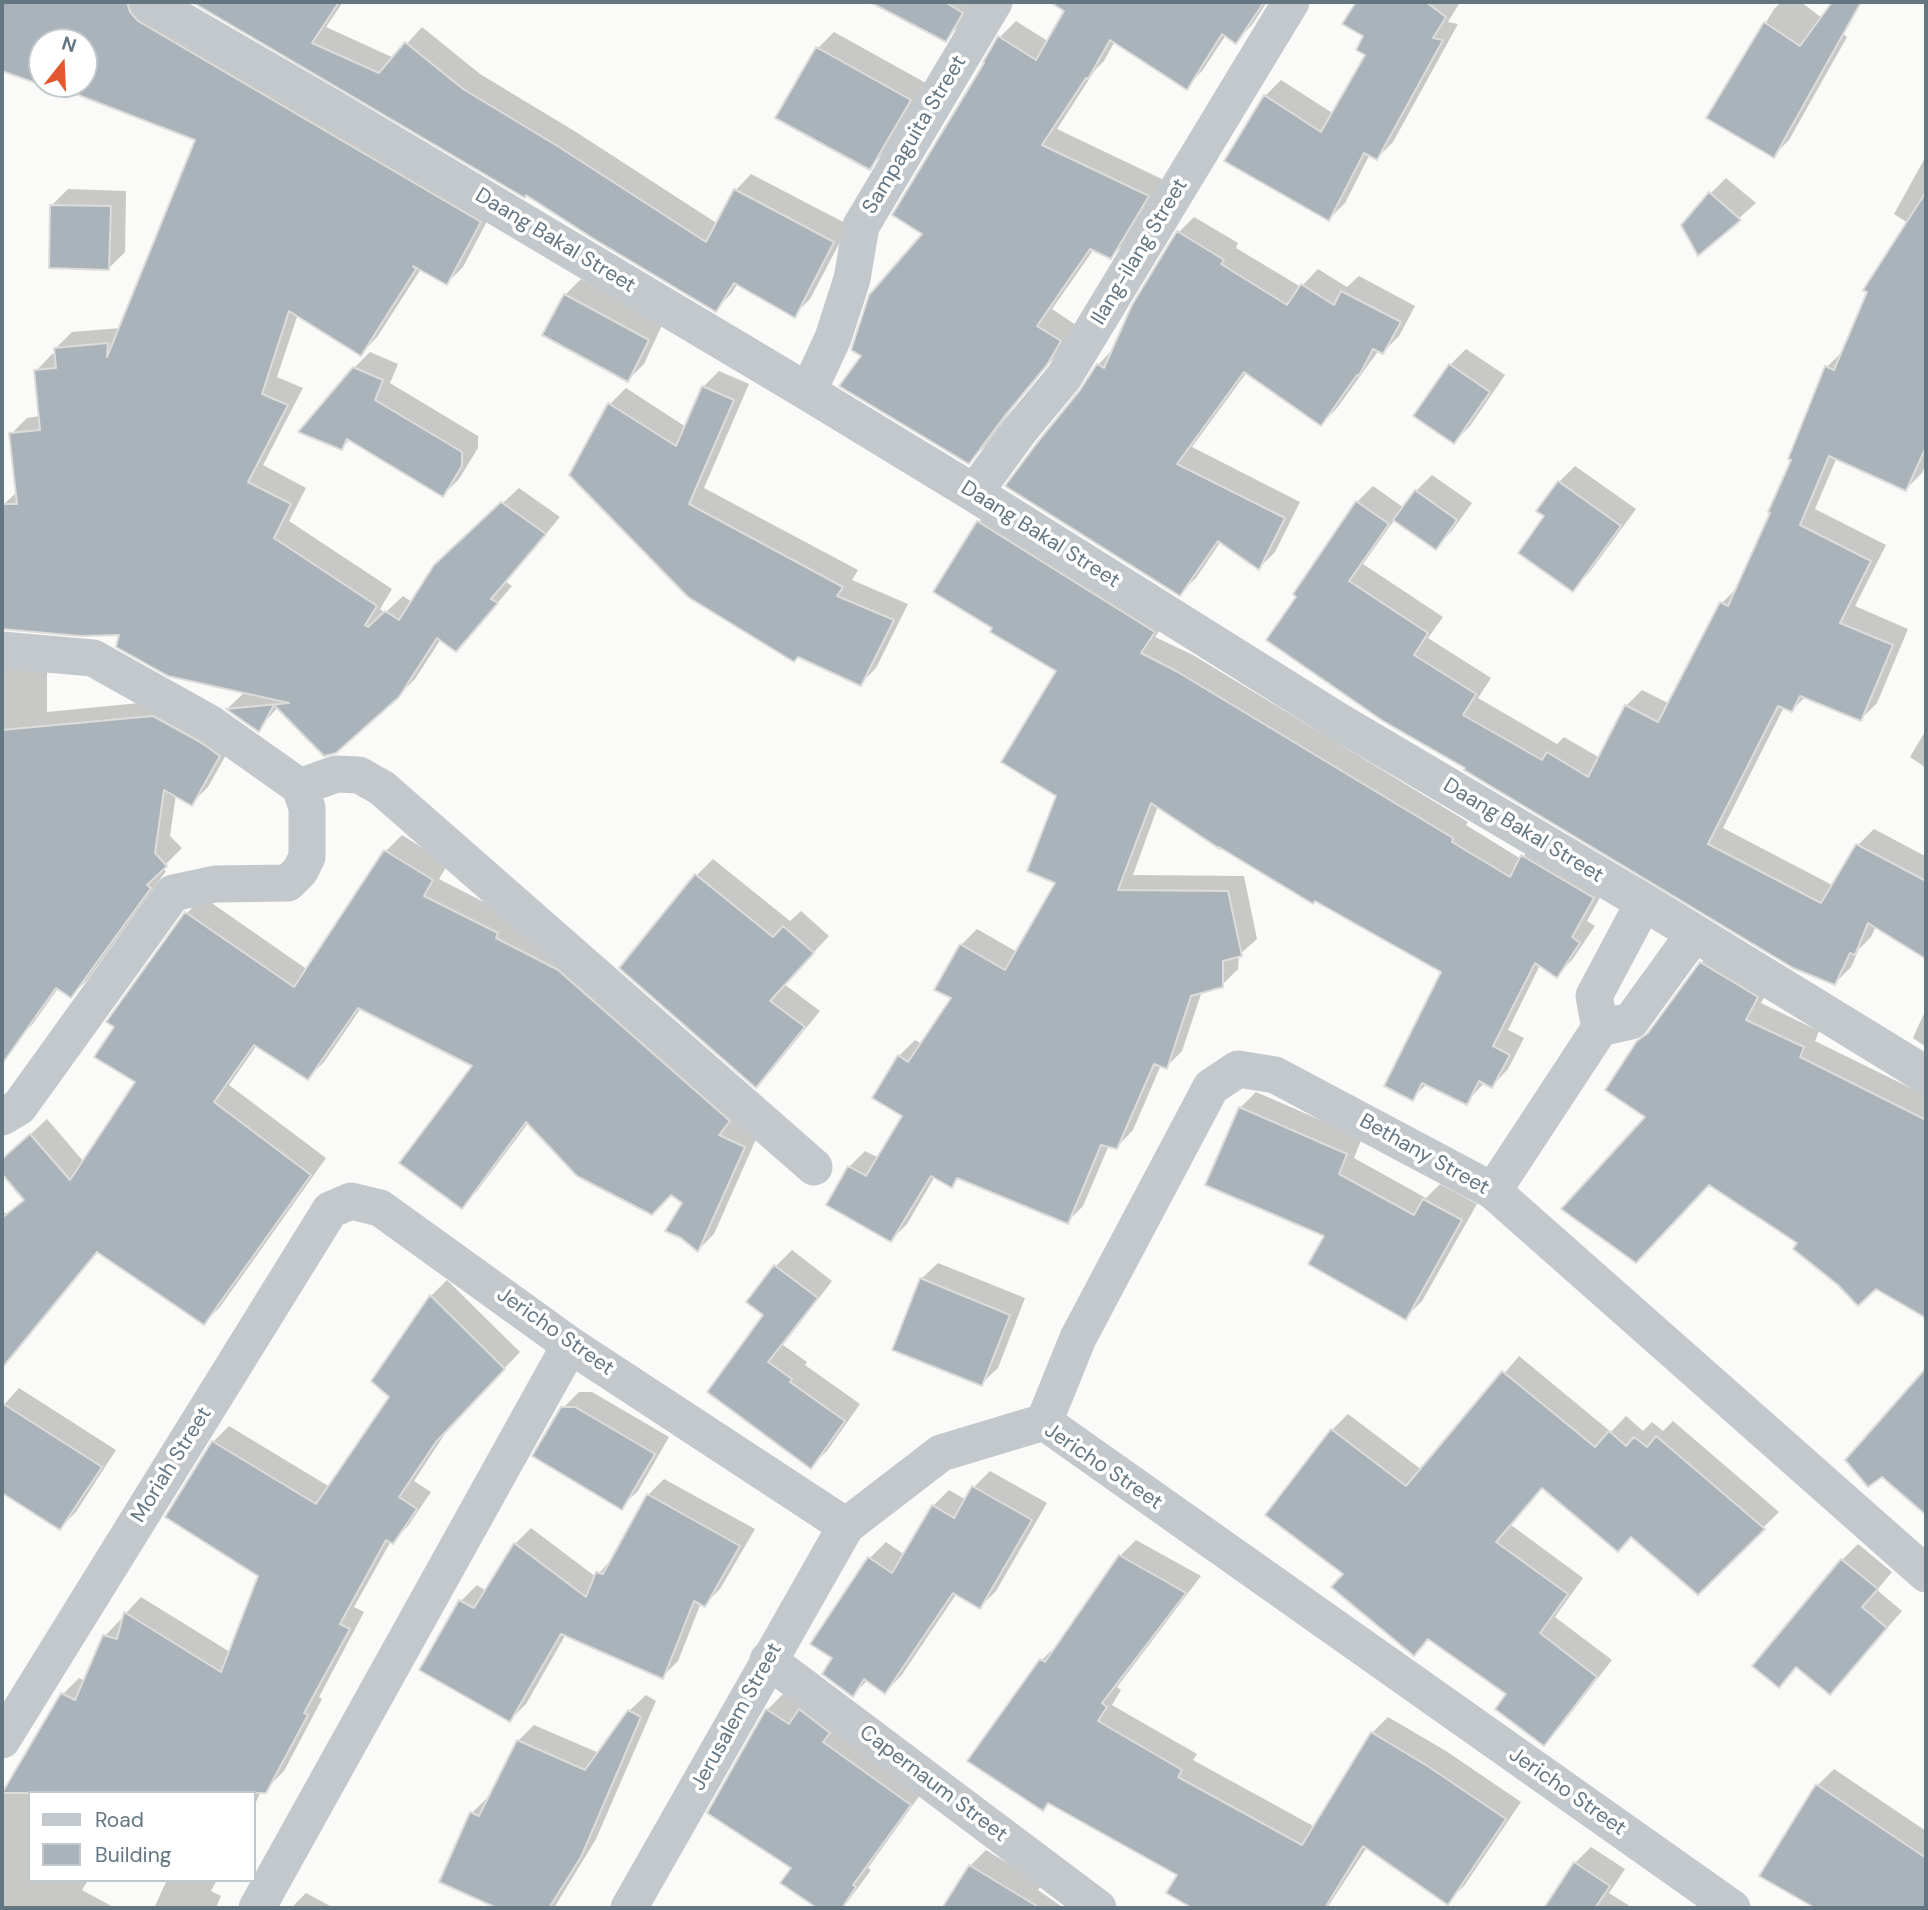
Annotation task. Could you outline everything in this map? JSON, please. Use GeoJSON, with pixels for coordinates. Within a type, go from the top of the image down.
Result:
{"type":"FeatureCollection","features":[{"type":"Feature","properties":{"kind":"street","name":"Daang Bakal Street"},"geometry":{"type":"LineString","coordinates":[[149,2],[807,392],[1336,720],[1643,902],[1926,1075]]}},
{"type":"Feature","properties":{"kind":"street","name":"Sampaguita Street"},"geometry":{"type":"LineString","coordinates":[[807,392],[833,338],[848,291],[861,226],[994,2]]}},
{"type":"Feature","properties":{"kind":"street","name":"Ilang-ilang Street"},"geometry":{"type":"LineString","coordinates":[[974,494],[1020,430],[1064,377],[1291,2]]}},
{"type":"Feature","properties":{"kind":"street"},"geometry":{"type":"LineString","coordinates":[[2,650],[93,658],[211,724],[300,787],[307,808],[307,857],[300,871],[288,883],[215,884],[173,893],[19,1107],[2,1117]]}},
{"type":"Feature","properties":{"kind":"street"},"geometry":{"type":"LineString","coordinates":[[300,787],[336,774],[359,775],[382,788],[814,1167]]}},
{"type":"Feature","properties":{"kind":"street"},"geometry":{"type":"LineString","coordinates":[[1493,1191],[1600,1028],[1594,996],[1643,902]]}},
{"type":"Feature","properties":{"kind":"street"},"geometry":{"type":"LineString","coordinates":[[1600,1028],[1631,1021],[1695,934]]}},
{"type":"Feature","properties":{"kind":"street","name":"Bethany Street"},"geometry":{"type":"LineString","coordinates":[[1044,1422],[1079,1338],[1211,1087],[1238,1069],[1275,1075],[1493,1191],[1926,1574]]}},
{"type":"Feature","properties":{"kind":"street","name":"Jericho Street"},"geometry":{"type":"LineString","coordinates":[[351,1200],[380,1208],[570,1345],[846,1527],[941,1453],[1044,1422],[1731,1908]]}},
{"type":"Feature","properties":{"kind":"street","name":"Moriah Street"},"geometry":{"type":"LineString","coordinates":[[2,1740],[330,1210],[351,1200]]}},
{"type":"Feature","properties":{"kind":"street"},"geometry":{"type":"LineString","coordinates":[[257,1908],[570,1345]]}},
{"type":"Feature","properties":{"kind":"street","name":"Jerusalem Street"},"geometry":{"type":"LineString","coordinates":[[629,1908],[846,1527]]}},
{"type":"Feature","properties":{"kind":"street","name":"Capernaum Street"},"geometry":{"type":"LineString","coordinates":[[768,1660],[1098,1908]]}},
{"type":"Feature","properties":{"kind":"building"},"geometry":{"type":"Polygon","coordinates":[[[2,2],[127,2],[130,12],[138,21],[481,222],[447,285],[413,266],[416,269],[361,356],[289,311],[262,394],[288,405],[248,482],[291,504],[274,538],[377,606],[365,625],[368,627],[385,611],[399,620],[434,565],[501,502],[546,534],[491,599],[498,603],[456,652],[437,638],[399,697],[336,753],[324,756],[274,705],[259,732],[226,709],[289,703],[168,676],[116,647],[119,635],[80,636],[2,629],[2,504],[17,504],[9,433],[40,430],[34,370],[56,368],[54,348],[108,343],[107,357],[195,140],[86,98],[98,98],[98,28],[28,28],[28,80],[2,71],[2,2]]]}},
{"type":"Feature","properties":{"kind":"building"},"geometry":{"type":"Polygon","coordinates":[[[192,2],[339,2],[312,43],[379,73],[405,42],[463,89],[706,242],[734,189],[834,242],[795,318],[734,283],[716,312],[526,195],[525,198],[192,2]]]}},
{"type":"Feature","properties":{"kind":"building"},"geometry":{"type":"Polygon","coordinates":[[[870,2],[945,2],[963,13],[946,42],[870,2]]]}},
{"type":"Feature","properties":{"kind":"building"},"geometry":{"type":"Polygon","coordinates":[[[1050,2],[1264,2],[1236,44],[1222,34],[1187,90],[1110,40],[1088,79],[1086,78],[1042,145],[1149,196],[1111,259],[1090,249],[1037,326],[1061,341],[1047,365],[969,464],[839,386],[861,356],[851,350],[869,295],[922,234],[892,215],[998,36],[1036,60],[1064,11],[1050,2]]]}},
{"type":"Feature","properties":{"kind":"building"},"geometry":{"type":"Polygon","coordinates":[[[1356,2],[1426,2],[1446,17],[1433,38],[1443,40],[1377,160],[1364,153],[1329,221],[1224,161],[1264,95],[1321,132],[1365,55],[1356,50],[1363,36],[1342,24],[1356,2]]]}},
{"type":"Feature","properties":{"kind":"building"},"geometry":{"type":"Polygon","coordinates":[[[1832,2],[1861,2],[1774,158],[1706,118],[1764,22],[1800,46],[1832,2]]]}},
{"type":"Feature","properties":{"kind":"building"},"geometry":{"type":"Polygon","coordinates":[[[816,47],[911,100],[870,170],[775,118],[816,47]]]}},
{"type":"Feature","properties":{"kind":"building"},"geometry":{"type":"Polygon","coordinates":[[[1709,192],[1741,220],[1698,256],[1681,225],[1709,192]]]}},
{"type":"Feature","properties":{"kind":"building"},"geometry":{"type":"Polygon","coordinates":[[[1926,192],[1926,447],[1906,491],[1829,456],[1800,525],[1871,561],[1840,623],[1893,645],[1861,721],[1800,696],[1792,712],[1778,706],[1708,844],[1821,903],[1856,844],[1926,881],[1926,959],[1868,923],[1855,955],[1850,953],[1835,985],[1793,968],[1383,721],[1266,640],[1296,597],[1293,594],[1356,501],[1389,524],[1349,581],[1428,633],[1414,655],[1476,694],[1463,715],[1542,760],[1547,752],[1588,777],[1625,705],[1658,722],[1720,602],[1728,606],[1770,513],[1768,512],[1791,460],[1788,459],[1825,366],[1834,370],[1867,292],[1863,290],[1926,192]]]}},
{"type":"Feature","properties":{"kind":"building"},"geometry":{"type":"Polygon","coordinates":[[[50,205],[111,206],[109,270],[49,268],[50,205]]]}},
{"type":"Feature","properties":{"kind":"building"},"geometry":{"type":"Polygon","coordinates":[[[1177,231],[1224,260],[1221,264],[1287,305],[1301,284],[1334,305],[1341,291],[1401,322],[1383,354],[1373,349],[1359,376],[1357,375],[1321,426],[1244,372],[1177,464],[1285,518],[1259,570],[1218,541],[1180,596],[1005,486],[1097,364],[1104,368],[1132,305],[1177,231]]]}},
{"type":"Feature","properties":{"kind":"building"},"geometry":{"type":"Polygon","coordinates":[[[564,294],[649,340],[628,382],[542,335],[564,294]]]}},
{"type":"Feature","properties":{"kind":"building"},"geometry":{"type":"Polygon","coordinates":[[[1449,364],[1490,392],[1454,444],[1413,416],[1449,364]]]}},
{"type":"Feature","properties":{"kind":"building"},"geometry":{"type":"Polygon","coordinates":[[[353,367],[383,380],[375,400],[462,452],[462,466],[443,497],[347,439],[342,450],[298,432],[353,367]]]}},
{"type":"Feature","properties":{"kind":"building"},"geometry":{"type":"Polygon","coordinates":[[[702,386],[734,400],[689,504],[843,587],[837,596],[894,620],[861,686],[798,657],[794,662],[688,597],[569,475],[608,403],[676,446],[702,386]]]}},
{"type":"Feature","properties":{"kind":"building"},"geometry":{"type":"Polygon","coordinates":[[[1558,481],[1621,526],[1573,592],[1518,553],[1544,516],[1536,511],[1558,481]]]}},
{"type":"Feature","properties":{"kind":"building"},"geometry":{"type":"Polygon","coordinates":[[[1415,490],[1457,520],[1436,550],[1393,520],[1415,490]]]}},
{"type":"Feature","properties":{"kind":"building"},"geometry":{"type":"Polygon","coordinates":[[[977,521],[1155,632],[1141,653],[1176,671],[1453,838],[1452,842],[1510,877],[1521,855],[1594,898],[1572,937],[1580,943],[1557,978],[1535,963],[1493,1046],[1510,1055],[1492,1088],[1479,1081],[1467,1105],[1422,1083],[1413,1101],[1384,1086],[1441,972],[1315,901],[1313,904],[1219,847],[1220,849],[1151,803],[1118,890],[1228,891],[1242,956],[1223,961],[1223,987],[1191,996],[1167,1069],[1154,1064],[1117,1149],[1101,1145],[1068,1224],[957,1178],[952,1188],[931,1176],[891,1242],[826,1205],[848,1166],[866,1176],[902,1116],[872,1098],[898,1055],[908,1062],[951,998],[934,990],[960,944],[1005,970],[1055,883],[1027,871],[1056,796],[1001,762],[1056,671],[990,632],[992,628],[933,592],[977,521]]]}},
{"type":"Feature","properties":{"kind":"building"},"geometry":{"type":"Polygon","coordinates":[[[153,716],[220,756],[192,806],[164,790],[155,853],[167,866],[147,885],[151,888],[71,998],[56,988],[2,1064],[2,730],[153,716]]]}},
{"type":"Feature","properties":{"kind":"building"},"geometry":{"type":"Polygon","coordinates":[[[384,850],[433,880],[424,896],[498,933],[496,938],[558,970],[730,1121],[719,1135],[745,1147],[698,1252],[681,1238],[665,1231],[682,1203],[671,1195],[652,1215],[577,1176],[526,1122],[462,1209],[399,1163],[472,1066],[358,1008],[308,1080],[254,1045],[214,1102],[311,1175],[204,1325],[97,1252],[2,1368],[2,1218],[24,1200],[2,1174],[2,1159],[30,1134],[70,1180],[135,1082],[94,1057],[114,1027],[106,1022],[185,912],[294,987],[384,850]]]}},
{"type":"Feature","properties":{"kind":"building"},"geometry":{"type":"Polygon","coordinates":[[[695,874],[773,937],[783,926],[814,953],[770,1001],[805,1027],[756,1088],[619,968],[695,874]]]}},
{"type":"Feature","properties":{"kind":"building"},"geometry":{"type":"Polygon","coordinates":[[[1700,962],[1758,997],[1746,1020],[1804,1047],[1800,1057],[1926,1120],[1926,1318],[1876,1289],[1858,1306],[1838,1285],[1793,1249],[1797,1243],[1709,1185],[1636,1263],[1561,1209],[1645,1117],[1605,1090],[1637,1041],[1648,1033],[1700,962]]]}},
{"type":"Feature","properties":{"kind":"building"},"geometry":{"type":"Polygon","coordinates":[[[1239,1107],[1347,1154],[1339,1174],[1414,1215],[1423,1199],[1462,1220],[1406,1320],[1308,1264],[1324,1236],[1205,1185],[1239,1107]]]}},
{"type":"Feature","properties":{"kind":"building"},"geometry":{"type":"Polygon","coordinates":[[[774,1265],[818,1298],[768,1362],[792,1379],[790,1382],[845,1421],[811,1469],[707,1392],[763,1315],[746,1302],[774,1265]]]}},
{"type":"Feature","properties":{"kind":"building"},"geometry":{"type":"Polygon","coordinates":[[[920,1278],[1010,1315],[982,1386],[892,1350],[920,1278]]]}},
{"type":"Feature","properties":{"kind":"building"},"geometry":{"type":"Polygon","coordinates":[[[430,1295],[505,1369],[436,1442],[399,1497],[417,1509],[393,1544],[386,1540],[340,1624],[350,1629],[304,1713],[308,1715],[266,1793],[2,1793],[61,1693],[75,1700],[103,1635],[117,1639],[124,1612],[221,1672],[258,1576],[165,1517],[212,1441],[316,1504],[389,1397],[371,1381],[430,1295]]]}},
{"type":"Feature","properties":{"kind":"building"},"geometry":{"type":"Polygon","coordinates":[[[1926,1368],[1926,1515],[1882,1477],[1868,1487],[1845,1460],[1926,1368]]]}},
{"type":"Feature","properties":{"kind":"building"},"geometry":{"type":"Polygon","coordinates":[[[1502,1371],[1595,1447],[1609,1431],[1626,1446],[1634,1437],[1647,1447],[1656,1436],[1765,1529],[1698,1595],[1631,1537],[1618,1552],[1542,1488],[1496,1542],[1568,1594],[1540,1633],[1597,1677],[1544,1746],[1495,1709],[1506,1694],[1428,1639],[1414,1656],[1331,1587],[1343,1574],[1265,1515],[1331,1429],[1406,1486],[1502,1371]]]}},
{"type":"Feature","properties":{"kind":"building"},"geometry":{"type":"Polygon","coordinates":[[[2,1403],[102,1467],[60,1530],[2,1493],[2,1403]]]}},
{"type":"Feature","properties":{"kind":"building"},"geometry":{"type":"Polygon","coordinates":[[[561,1407],[575,1407],[655,1454],[622,1510],[532,1456],[561,1407]]]}},
{"type":"Feature","properties":{"kind":"building"},"geometry":{"type":"Polygon","coordinates":[[[972,1486],[1032,1520],[980,1609],[953,1593],[885,1694],[864,1679],[853,1697],[822,1674],[832,1658],[810,1644],[868,1557],[892,1573],[932,1505],[954,1518],[972,1486]]]}},
{"type":"Feature","properties":{"kind":"building"},"geometry":{"type":"Polygon","coordinates":[[[647,1494],[740,1546],[705,1607],[694,1601],[663,1679],[561,1634],[510,1722],[419,1670],[459,1600],[474,1608],[514,1543],[586,1597],[596,1572],[603,1574],[647,1494]]]}},
{"type":"Feature","properties":{"kind":"building"},"geometry":{"type":"Polygon","coordinates":[[[1119,1555],[1186,1593],[1102,1703],[1107,1707],[1098,1721],[1182,1770],[1178,1777],[1302,1845],[1371,1732],[1506,1819],[1448,1905],[1363,1846],[1325,1908],[1192,1908],[1166,1893],[1177,1875],[1048,1803],[1043,1811],[967,1761],[1040,1659],[1045,1662],[1119,1555]]]}},
{"type":"Feature","properties":{"kind":"building"},"geometry":{"type":"Polygon","coordinates":[[[1841,1559],[1878,1589],[1862,1607],[1887,1628],[1830,1695],[1796,1667],[1779,1688],[1752,1666],[1841,1559]]]}},
{"type":"Feature","properties":{"kind":"building"},"geometry":{"type":"Polygon","coordinates":[[[766,1709],[789,1724],[799,1709],[830,1733],[823,1742],[911,1805],[853,1885],[856,1887],[842,1908],[817,1908],[780,1883],[791,1868],[707,1813],[766,1709]]]}},
{"type":"Feature","properties":{"kind":"building"},"geometry":{"type":"Polygon","coordinates":[[[628,1710],[641,1717],[581,1857],[549,1908],[497,1908],[439,1882],[470,1812],[479,1816],[517,1740],[585,1770],[628,1710]]]}},
{"type":"Feature","properties":{"kind":"building"},"geometry":{"type":"Polygon","coordinates":[[[1816,1784],[1926,1858],[1926,1908],[1815,1908],[1759,1876],[1816,1784]]]}},
{"type":"Feature","properties":{"kind":"building"},"geometry":{"type":"Polygon","coordinates":[[[1574,1862],[1610,1886],[1595,1908],[1544,1908],[1574,1862]]]}},
{"type":"Feature","properties":{"kind":"building"},"geometry":{"type":"Polygon","coordinates":[[[969,1865],[1040,1908],[942,1908],[969,1865]]]}}]}
